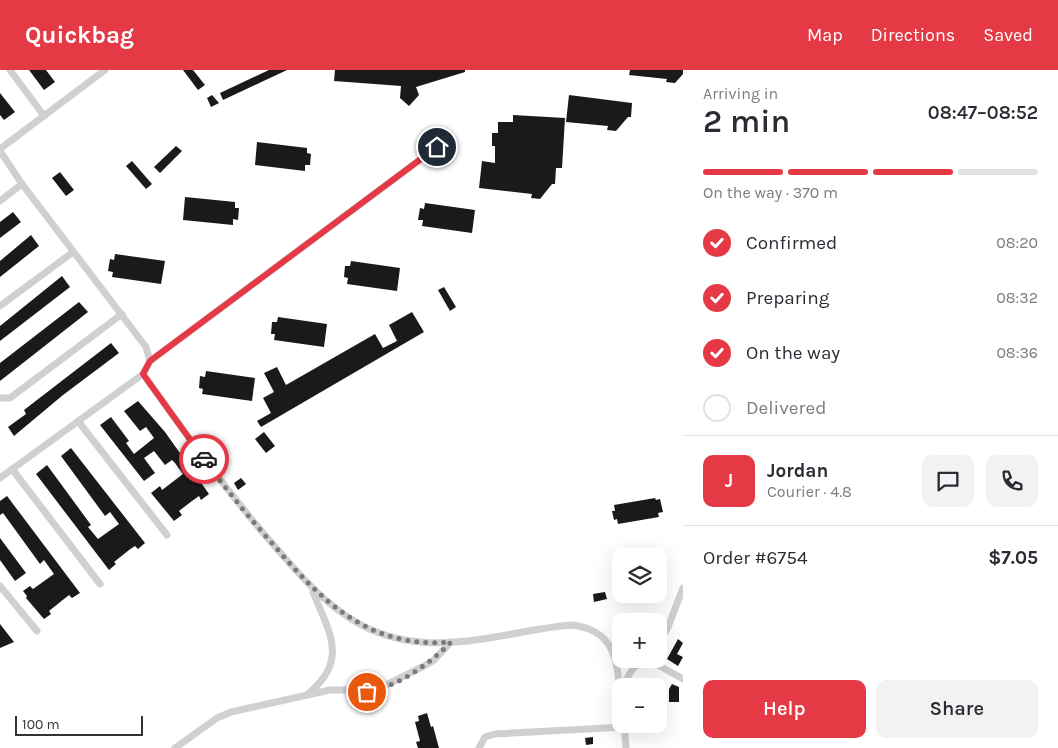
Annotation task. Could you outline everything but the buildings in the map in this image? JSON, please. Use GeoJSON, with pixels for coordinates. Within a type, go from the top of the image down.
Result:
{"type":"FeatureCollection","features":[{"type":"Feature","properties":{"kind":"street"},"geometry":{"type":"LineString","coordinates":[[10,70],[44,116]]}},
{"type":"Feature","properties":{"kind":"street"},"geometry":{"type":"LineString","coordinates":[[105,70],[0,150],[22,184],[146,347],[150,361]]}},
{"type":"Feature","properties":{"kind":"street"},"geometry":{"type":"LineString","coordinates":[[0,478],[143,374],[150,361],[437,147]]}},
{"type":"Feature","properties":{"kind":"street"},"geometry":{"type":"LineString","coordinates":[[0,200],[22,184]]}},
{"type":"Feature","properties":{"kind":"street"},"geometry":{"type":"LineString","coordinates":[[0,306],[73,252]]}},
{"type":"Feature","properties":{"kind":"street"},"geometry":{"type":"LineString","coordinates":[[0,398],[10,398],[122,314]]}},
{"type":"Feature","properties":{"kind":"street"},"geometry":{"type":"LineString","coordinates":[[143,374],[255,525],[312,588],[345,615],[382,634],[421,642],[451,642],[571,625],[588,628],[605,637],[610,644],[614,653],[619,678]]}},
{"type":"Feature","properties":{"kind":"street"},"geometry":{"type":"LineString","coordinates":[[78,422],[167,535]]}},
{"type":"Feature","properties":{"kind":"street"},"geometry":{"type":"LineString","coordinates":[[12,469],[100,584]]}},
{"type":"Feature","properties":{"kind":"street"},"geometry":{"type":"LineString","coordinates":[[0,586],[37,631]]}},
{"type":"Feature","properties":{"kind":"street"},"geometry":{"type":"LineString","coordinates":[[307,695],[320,684],[330,668],[334,657],[333,642],[312,588]]}},
{"type":"Feature","properties":{"kind":"street"},"geometry":{"type":"LineString","coordinates":[[667,629],[683,588]]}},
{"type":"Feature","properties":{"kind":"street"},"geometry":{"type":"LineString","coordinates":[[175,748],[224,715],[330,690],[376,690],[432,661],[451,642]]}},
{"type":"Feature","properties":{"kind":"street"},"geometry":{"type":"LineString","coordinates":[[664,668],[683,679]]}},
{"type":"Feature","properties":{"kind":"street"},"geometry":{"type":"LineString","coordinates":[[479,748],[485,737],[495,734],[612,727]]}},
{"type":"Feature","properties":{"kind":"street"},"geometry":{"type":"LineString","coordinates":[[625,733],[626,748]]}},
{"type":"Feature","properties":{"kind":"way so far"},"geometry":{"type":"LineString","coordinates":[[204,459],[255,525],[290,565],[333,607],[371,630],[392,637],[421,642],[451,642],[432,661],[422,667],[385,686],[367,692]]}},
{"type":"Feature","properties":{"kind":"route"},"geometry":{"type":"LineString","coordinates":[[204,459],[143,374],[150,361],[437,147]]}}]}
